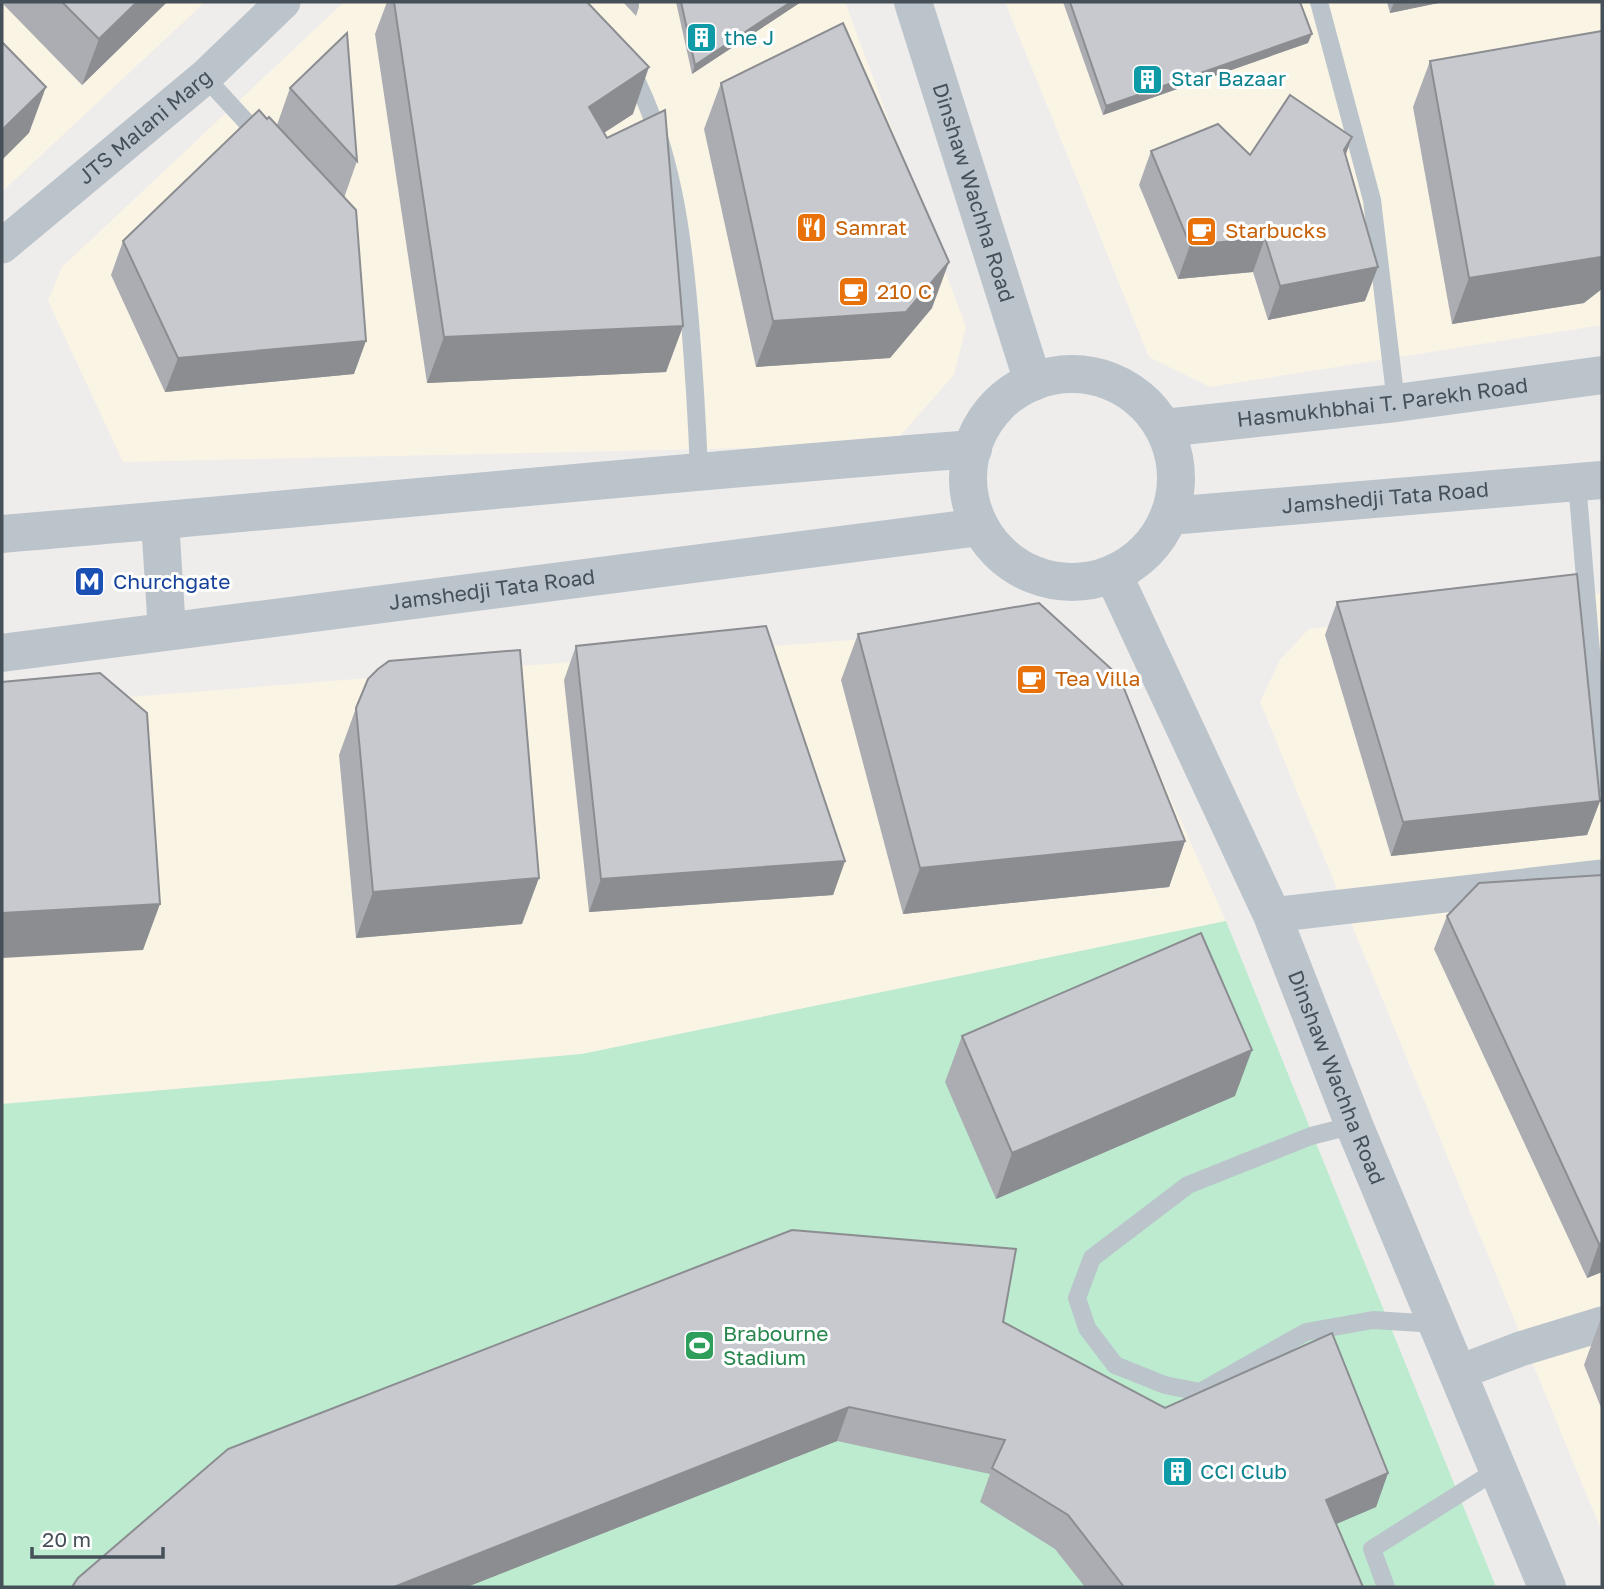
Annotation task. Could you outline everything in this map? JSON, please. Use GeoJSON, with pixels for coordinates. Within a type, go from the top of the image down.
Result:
{"type":"FeatureCollection","features":[{"type":"Feature","properties":{"kind":"street","name":"JTS Malani Marg"},"geometry":{"type":"LineString","coordinates":[[2,246],[205,77],[283,2]]}},
{"type":"Feature","properties":{"kind":"street","name":"Dinshaw Wachha Road"},"geometry":{"type":"LineString","coordinates":[[913,2],[1033,382]]}},
{"type":"Feature","properties":{"kind":"street"},"geometry":{"type":"LineString","coordinates":[[1086,374],[1117,384],[1143,403],[1164,428],[1175,459],[1176,491],[1167,524],[1148,550],[1122,571],[1091,581],[1058,582],[1027,572],[999,553],[980,527],[969,496],[968,463],[978,432],[997,405],[1033,382],[1053,375],[1086,374]]}},
{"type":"Feature","properties":{"kind":"street","name":"Hasmukhbhai T. Parekh Road"},"geometry":{"type":"LineString","coordinates":[[1164,428],[1396,403],[1602,375]]}},
{"type":"Feature","properties":{"kind":"street"},"geometry":{"type":"LineString","coordinates":[[2,534],[699,470],[973,449]]}},
{"type":"Feature","properties":{"kind":"street","name":"Jamshedji Tata Road"},"geometry":{"type":"LineString","coordinates":[[1169,516],[1590,481]]}},
{"type":"Feature","properties":{"kind":"street"},"geometry":{"type":"LineString","coordinates":[[160,521],[167,631]]}},
{"type":"Feature","properties":{"kind":"street","name":"Jamshedji Tata Road"},"geometry":{"type":"LineString","coordinates":[[2,653],[980,527]]}},
{"type":"Feature","properties":{"kind":"street","name":"Dinshaw Wachha Road"},"geometry":{"type":"LineString","coordinates":[[1112,574],[1272,915],[1354,1125],[1546,1587]]}},
{"type":"Feature","properties":{"kind":"street"},"geometry":{"type":"LineString","coordinates":[[1272,915],[1602,877]]}},
{"type":"Feature","properties":{"kind":"street"},"geometry":{"type":"LineString","coordinates":[[1457,1374],[1520,1349],[1602,1324]]}},
{"type":"Feature","properties":{"kind":"lane"},"geometry":{"type":"LineString","coordinates":[[1319,2],[1372,200],[1396,403]]}},
{"type":"Feature","properties":{"kind":"lane"},"geometry":{"type":"LineString","coordinates":[[625,59],[643,93],[665,155],[684,243],[697,404],[699,470]]}},
{"type":"Feature","properties":{"kind":"lane"},"geometry":{"type":"LineString","coordinates":[[205,77],[277,156]]}},
{"type":"Feature","properties":{"kind":"lane"},"geometry":{"type":"LineString","coordinates":[[1590,481],[1602,784]]}},
{"type":"Feature","properties":{"kind":"lane"},"geometry":{"type":"LineString","coordinates":[[1354,1125],[1311,1136],[1188,1185],[1092,1258],[1077,1298],[1087,1328],[1115,1365],[1165,1385],[1200,1392],[1306,1332],[1373,1320],[1437,1324]]}},
{"type":"Feature","properties":{"kind":"lane"},"geometry":{"type":"LineString","coordinates":[[1386,1587],[1372,1549],[1497,1470]]}},
{"type":"Feature","properties":{"kind":"shaded area"},"geometry":{"type":"Polygon","coordinates":[[[2,2],[205,2],[2,192],[2,2]]]}},
{"type":"Feature","properties":{"kind":"shaded area"},"geometry":{"type":"Polygon","coordinates":[[[344,2],[845,2],[966,327],[954,375],[892,445],[123,462],[48,301],[62,267],[344,2]]]}},
{"type":"Feature","properties":{"kind":"shaded area"},"geometry":{"type":"Polygon","coordinates":[[[1005,2],[1602,2],[1602,325],[1210,387],[1149,357],[1005,2]]]}},
{"type":"Feature","properties":{"kind":"shaded area"},"geometry":{"type":"Polygon","coordinates":[[[1602,593],[1602,1532],[1260,702],[1280,660],[1309,629],[1602,593]]]}},
{"type":"Feature","properties":{"kind":"shaded area"},"geometry":{"type":"Polygon","coordinates":[[[1041,625],[1149,750],[1226,921],[582,1054],[2,1104],[2,707],[1041,625]]]}},
{"type":"Feature","properties":{"kind":"green space","name":"Brabourne Stadium"},"geometry":{"type":"Polygon","coordinates":[[[1226,921],[1496,1587],[2,1587],[2,1104],[582,1054],[1226,921]]]}},
{"type":"Feature","properties":{"kind":"building"},"geometry":{"type":"Polygon","coordinates":[[[62,2],[137,2],[99,39],[62,2]]]}},
{"type":"Feature","properties":{"kind":"building"},"geometry":{"type":"Polygon","coordinates":[[[394,2],[587,2],[649,67],[589,107],[607,138],[665,110],[683,326],[444,337],[394,2]]]}},
{"type":"Feature","properties":{"kind":"building"},"geometry":{"type":"Polygon","coordinates":[[[681,2],[791,2],[695,65],[681,2]]]}},
{"type":"Feature","properties":{"kind":"building","name":"Star Bazaar"},"geometry":{"type":"Polygon","coordinates":[[[1070,2],[1300,2],[1312,34],[1106,106],[1070,2]]]}},
{"type":"Feature","properties":{"kind":"building"},"geometry":{"type":"Polygon","coordinates":[[[843,23],[949,262],[906,312],[773,321],[721,83],[843,23]]]}},
{"type":"Feature","properties":{"kind":"building"},"geometry":{"type":"Polygon","coordinates":[[[1602,31],[1602,256],[1469,278],[1430,61],[1602,31]]]}},
{"type":"Feature","properties":{"kind":"building"},"geometry":{"type":"Polygon","coordinates":[[[347,33],[357,161],[290,88],[347,33]]]}},
{"type":"Feature","properties":{"kind":"building"},"geometry":{"type":"Polygon","coordinates":[[[2,42],[46,87],[2,130],[2,42]]]}},
{"type":"Feature","properties":{"kind":"building"},"geometry":{"type":"Polygon","coordinates":[[[1290,95],[1352,137],[1344,150],[1378,267],[1280,286],[1265,238],[1190,245],[1151,151],[1218,124],[1250,155],[1290,95]]]}},
{"type":"Feature","properties":{"kind":"building"},"geometry":{"type":"Polygon","coordinates":[[[259,110],[267,119],[269,117],[356,210],[366,341],[178,358],[123,241],[259,110]]]}},
{"type":"Feature","properties":{"kind":"building"},"geometry":{"type":"Polygon","coordinates":[[[1577,574],[1600,801],[1403,822],[1337,602],[1577,574]]]}},
{"type":"Feature","properties":{"kind":"building"},"geometry":{"type":"Polygon","coordinates":[[[1039,603],[1119,676],[1185,841],[920,868],[858,634],[1039,603]]]}},
{"type":"Feature","properties":{"kind":"building"},"geometry":{"type":"Polygon","coordinates":[[[766,626],[845,861],[601,879],[576,646],[766,626]]]}},
{"type":"Feature","properties":{"kind":"building"},"geometry":{"type":"Polygon","coordinates":[[[520,650],[539,878],[373,892],[356,708],[368,679],[389,661],[520,650]]]}},
{"type":"Feature","properties":{"kind":"building"},"geometry":{"type":"Polygon","coordinates":[[[100,673],[147,713],[160,904],[2,913],[2,682],[100,673]]]}},
{"type":"Feature","properties":{"kind":"building"},"geometry":{"type":"Polygon","coordinates":[[[1602,875],[1602,1243],[1599,1244],[1447,916],[1479,883],[1602,875]]]}},
{"type":"Feature","properties":{"kind":"building"},"geometry":{"type":"Polygon","coordinates":[[[1201,933],[1252,1050],[1012,1153],[962,1036],[1201,933]]]}},
{"type":"Feature","properties":{"kind":"building"},"geometry":{"type":"Polygon","coordinates":[[[792,1230],[1016,1249],[1003,1322],[1165,1408],[1332,1333],[1388,1473],[1326,1500],[1363,1587],[1124,1587],[1068,1515],[992,1468],[1005,1440],[849,1407],[394,1587],[72,1587],[78,1578],[228,1449],[792,1230]]]}},
{"type":"Feature","properties":{"kind":"place","name":"the J"},"geometry":{"type":"Point","coordinates":[701,38]}},
{"type":"Feature","properties":{"kind":"place","name":"Star Bazaar"},"geometry":{"type":"Point","coordinates":[1148,79]}},
{"type":"Feature","properties":{"kind":"place","name":"Samrat"},"geometry":{"type":"Point","coordinates":[812,228]}},
{"type":"Feature","properties":{"kind":"place","name":"Starbucks"},"geometry":{"type":"Point","coordinates":[1202,231]}},
{"type":"Feature","properties":{"kind":"place","name":"210 C"},"geometry":{"type":"Point","coordinates":[854,292]}},
{"type":"Feature","properties":{"kind":"place","name":"Churchgate"},"geometry":{"type":"Point","coordinates":[90,582]}},
{"type":"Feature","properties":{"kind":"place","name":"Tea Villa"},"geometry":{"type":"Point","coordinates":[1032,679]}},
{"type":"Feature","properties":{"kind":"place","name":"Brabourne Stadium"},"geometry":{"type":"Point","coordinates":[700,1346]}},
{"type":"Feature","properties":{"kind":"place","name":"CCI Club"},"geometry":{"type":"Point","coordinates":[1177,1472]}}]}
